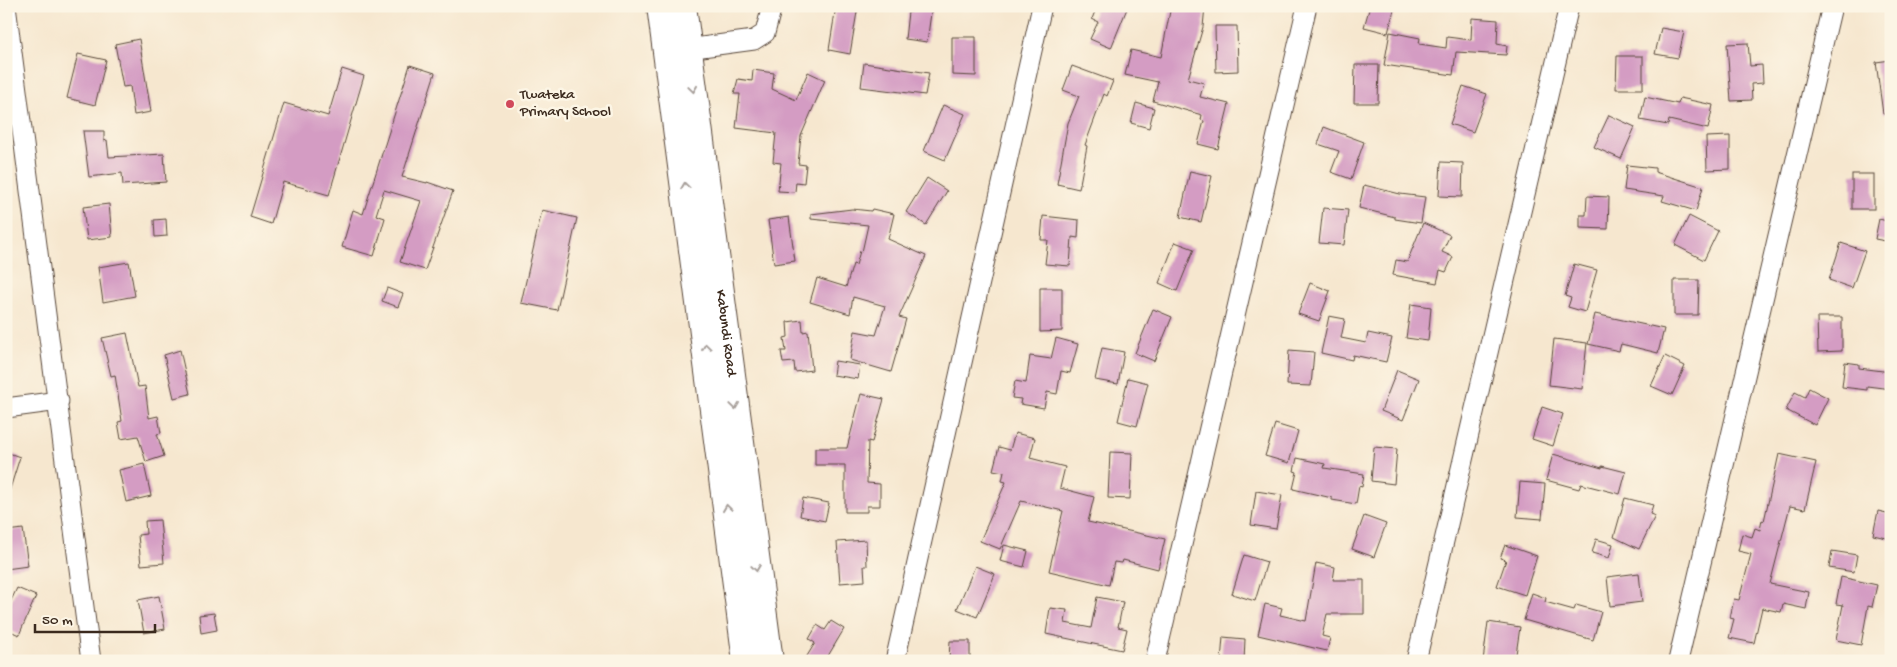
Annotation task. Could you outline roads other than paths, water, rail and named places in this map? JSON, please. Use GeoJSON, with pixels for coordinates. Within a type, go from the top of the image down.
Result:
{"type":"FeatureCollection","features":[{"type":"Feature","properties":{"kind":"street"},"geometry":{"type":"LineString","coordinates":[[6,6],[91,661]]}},
{"type":"Feature","properties":{"kind":"street","name":"Kabundi Road"},"geometry":{"type":"LineString","coordinates":[[661,6],[769,661]]}},
{"type":"Feature","properties":{"kind":"street","name":"Kabundi Road"},"geometry":{"type":"LineString","coordinates":[[682,6],[688,50],[707,277],[748,661]]}},
{"type":"Feature","properties":{"kind":"street"},"geometry":{"type":"LineString","coordinates":[[688,50],[754,40],[765,33],[772,6]]}},
{"type":"Feature","properties":{"kind":"street"},"geometry":{"type":"LineString","coordinates":[[895,661],[1042,6]]}},
{"type":"Feature","properties":{"kind":"street"},"geometry":{"type":"LineString","coordinates":[[1155,661],[1306,6]]}},
{"type":"Feature","properties":{"kind":"street"},"geometry":{"type":"LineString","coordinates":[[1416,661],[1569,6]]}},
{"type":"Feature","properties":{"kind":"street"},"geometry":{"type":"LineString","coordinates":[[1678,661],[1832,6]]}},
{"type":"Feature","properties":{"kind":"street"},"geometry":{"type":"LineString","coordinates":[[6,408],[58,401]]}},
{"type":"Feature","properties":{"kind":"place","name":"Twateka Primary School"},"geometry":{"type":"Point","coordinates":[510,104]}}]}
